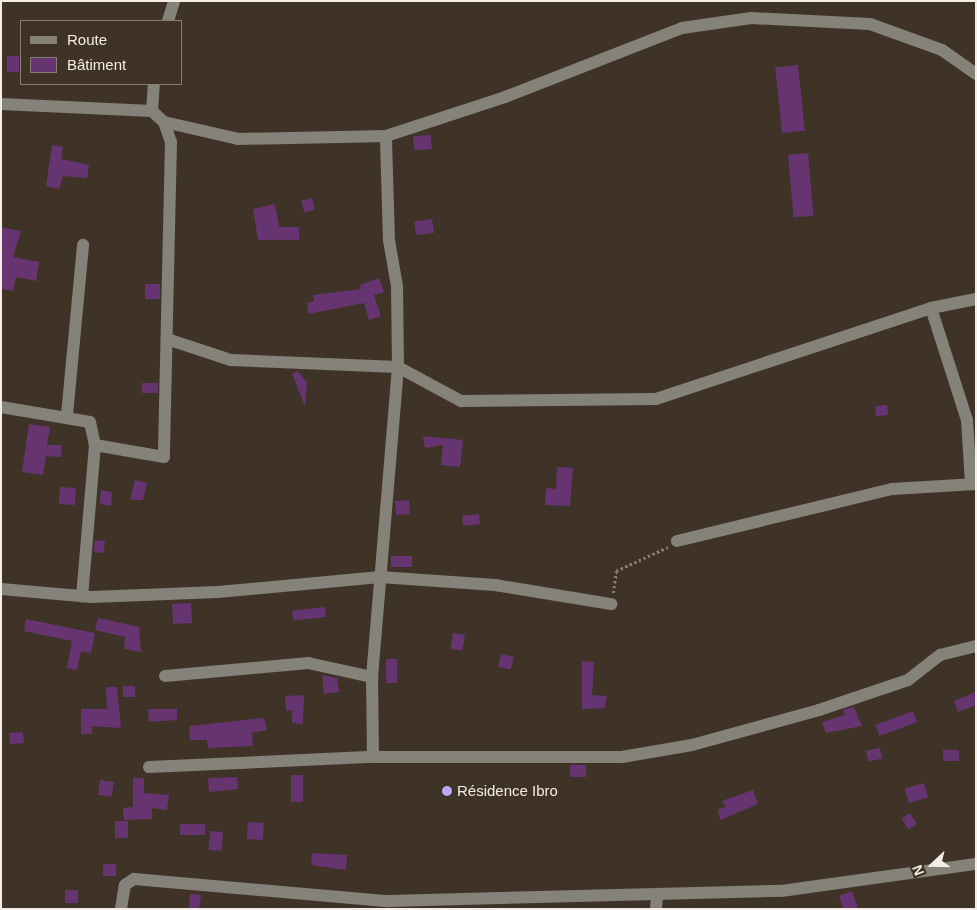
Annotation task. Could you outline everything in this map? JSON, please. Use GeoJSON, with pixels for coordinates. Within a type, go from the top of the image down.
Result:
{"type":"FeatureCollection","features":[{"type":"Feature","properties":{"kind":"street"},"geometry":{"type":"LineString","coordinates":[[168,20],[174,1]]}},
{"type":"Feature","properties":{"kind":"street"},"geometry":{"type":"LineString","coordinates":[[164,122],[238,139],[386,136],[505,98],[682,28],[751,18],[870,24],[942,50],[976,74]]}},
{"type":"Feature","properties":{"kind":"street"},"geometry":{"type":"LineString","coordinates":[[152,111],[154,85]]}},
{"type":"Feature","properties":{"kind":"street"},"geometry":{"type":"LineString","coordinates":[[1,104],[152,111],[164,122],[171,142],[164,457],[95,444]]}},
{"type":"Feature","properties":{"kind":"street"},"geometry":{"type":"LineString","coordinates":[[373,757],[372,676],[398,366],[397,286],[388,240],[386,136]]}},
{"type":"Feature","properties":{"kind":"street"},"geometry":{"type":"LineString","coordinates":[[66,415],[84,245]]}},
{"type":"Feature","properties":{"kind":"street"},"geometry":{"type":"LineString","coordinates":[[167,339],[231,360],[398,366],[461,401],[656,399],[931,308],[976,300]]}},
{"type":"Feature","properties":{"kind":"street"},"geometry":{"type":"LineString","coordinates":[[677,541],[892,489],[974,484],[967,420],[931,308]]}},
{"type":"Feature","properties":{"kind":"street"},"geometry":{"type":"LineString","coordinates":[[1,407],[66,415],[90,422],[95,444],[82,596]]}},
{"type":"Feature","properties":{"kind":"street"},"geometry":{"type":"LineString","coordinates":[[1,589],[82,596],[218,592],[380,577],[495,585],[611,604]]}},
{"type":"Feature","properties":{"kind":"street"},"geometry":{"type":"LineString","coordinates":[[149,767],[373,757],[622,757],[692,745],[908,680],[940,654],[976,646]]}},
{"type":"Feature","properties":{"kind":"street"},"geometry":{"type":"LineString","coordinates":[[165,676],[308,663],[372,676]]}},
{"type":"Feature","properties":{"kind":"street"},"geometry":{"type":"LineString","coordinates":[[121,909],[125,885],[134,879],[388,902],[780,891],[976,864]]}},
{"type":"Feature","properties":{"kind":"street"},"geometry":{"type":"LineString","coordinates":[[656,909],[657,894]]}},
{"type":"Feature","properties":{"kind":"path"},"geometry":{"type":"LineString","coordinates":[[611,604],[616,571],[677,541]]}},
{"type":"Feature","properties":{"kind":"building"},"geometry":{"type":"Polygon","coordinates":[[[7,56],[19,56],[19,72],[7,72],[7,56]]]}},
{"type":"Feature","properties":{"kind":"building"},"geometry":{"type":"Polygon","coordinates":[[[798,65],[805,131],[782,133],[775,67],[798,65]]]}},
{"type":"Feature","properties":{"kind":"building"},"geometry":{"type":"Polygon","coordinates":[[[431,135],[432,149],[414,150],[413,136],[431,135]]]}},
{"type":"Feature","properties":{"kind":"building"},"geometry":{"type":"Polygon","coordinates":[[[52,145],[63,147],[61,159],[89,165],[87,178],[63,176],[59,189],[46,186],[52,145]]]}},
{"type":"Feature","properties":{"kind":"building"},"geometry":{"type":"Polygon","coordinates":[[[808,153],[813,216],[794,218],[788,155],[808,153]]]}},
{"type":"Feature","properties":{"kind":"building"},"geometry":{"type":"Polygon","coordinates":[[[312,198],[315,210],[304,212],[301,201],[312,198]]]}},
{"type":"Feature","properties":{"kind":"building"},"geometry":{"type":"Polygon","coordinates":[[[275,204],[279,227],[299,227],[299,240],[258,240],[253,209],[275,204]]]}},
{"type":"Feature","properties":{"kind":"building"},"geometry":{"type":"Polygon","coordinates":[[[432,219],[434,233],[416,235],[414,222],[432,219]]]}},
{"type":"Feature","properties":{"kind":"building"},"geometry":{"type":"Polygon","coordinates":[[[1,227],[21,231],[13,257],[39,262],[36,281],[16,277],[13,291],[1,289],[1,227]]]}},
{"type":"Feature","properties":{"kind":"building"},"geometry":{"type":"Polygon","coordinates":[[[379,278],[384,292],[374,295],[381,316],[369,320],[364,303],[308,314],[307,302],[314,302],[313,295],[361,289],[360,285],[379,278]]]}},
{"type":"Feature","properties":{"kind":"building"},"geometry":{"type":"Polygon","coordinates":[[[145,284],[160,284],[160,299],[145,299],[145,284]]]}},
{"type":"Feature","properties":{"kind":"building"},"geometry":{"type":"Polygon","coordinates":[[[298,371],[307,383],[305,406],[292,374],[298,371]]]}},
{"type":"Feature","properties":{"kind":"building"},"geometry":{"type":"Polygon","coordinates":[[[142,383],[158,383],[158,393],[142,393],[142,383]]]}},
{"type":"Feature","properties":{"kind":"building"},"geometry":{"type":"Polygon","coordinates":[[[887,405],[888,415],[876,416],[875,406],[887,405]]]}},
{"type":"Feature","properties":{"kind":"building"},"geometry":{"type":"Polygon","coordinates":[[[29,424],[50,427],[47,445],[62,445],[61,457],[46,456],[43,475],[22,472],[29,424]]]}},
{"type":"Feature","properties":{"kind":"building"},"geometry":{"type":"Polygon","coordinates":[[[423,436],[463,440],[460,467],[441,465],[443,445],[425,448],[423,436]]]}},
{"type":"Feature","properties":{"kind":"building"},"geometry":{"type":"Polygon","coordinates":[[[557,467],[573,468],[570,506],[545,505],[546,488],[556,489],[557,467]]]}},
{"type":"Feature","properties":{"kind":"building"},"geometry":{"type":"Polygon","coordinates":[[[135,480],[147,483],[143,500],[130,500],[135,480]]]}},
{"type":"Feature","properties":{"kind":"building"},"geometry":{"type":"Polygon","coordinates":[[[60,487],[76,488],[75,505],[59,504],[60,487]]]}},
{"type":"Feature","properties":{"kind":"building"},"geometry":{"type":"Polygon","coordinates":[[[101,490],[112,492],[111,506],[100,504],[101,490]]]}},
{"type":"Feature","properties":{"kind":"building"},"geometry":{"type":"Polygon","coordinates":[[[409,500],[410,514],[396,515],[395,501],[409,500]]]}},
{"type":"Feature","properties":{"kind":"building"},"geometry":{"type":"Polygon","coordinates":[[[479,514],[480,524],[463,526],[462,516],[479,514]]]}},
{"type":"Feature","properties":{"kind":"building"},"geometry":{"type":"Polygon","coordinates":[[[95,540],[105,541],[104,553],[94,552],[95,540]]]}},
{"type":"Feature","properties":{"kind":"building"},"geometry":{"type":"Polygon","coordinates":[[[391,556],[412,556],[412,567],[391,567],[391,556]]]}},
{"type":"Feature","properties":{"kind":"building"},"geometry":{"type":"Polygon","coordinates":[[[191,603],[192,623],[173,624],[172,604],[191,603]]]}},
{"type":"Feature","properties":{"kind":"building"},"geometry":{"type":"Polygon","coordinates":[[[325,607],[326,617],[293,620],[292,610],[325,607]]]}},
{"type":"Feature","properties":{"kind":"building"},"geometry":{"type":"Polygon","coordinates":[[[98,618],[139,627],[141,652],[124,649],[125,637],[95,630],[98,618]]]}},
{"type":"Feature","properties":{"kind":"building"},"geometry":{"type":"Polygon","coordinates":[[[26,619],[95,633],[91,653],[81,651],[77,670],[67,668],[72,641],[24,631],[26,619]]]}},
{"type":"Feature","properties":{"kind":"building"},"geometry":{"type":"Polygon","coordinates":[[[453,633],[465,635],[462,651],[450,649],[453,633]]]}},
{"type":"Feature","properties":{"kind":"building"},"geometry":{"type":"Polygon","coordinates":[[[501,654],[514,657],[511,670],[498,667],[501,654]]]}},
{"type":"Feature","properties":{"kind":"building"},"geometry":{"type":"Polygon","coordinates":[[[386,659],[397,659],[397,683],[386,683],[386,659]]]}},
{"type":"Feature","properties":{"kind":"building"},"geometry":{"type":"Polygon","coordinates":[[[582,661],[594,662],[592,695],[607,696],[605,708],[582,709],[582,661]]]}},
{"type":"Feature","properties":{"kind":"building"},"geometry":{"type":"Polygon","coordinates":[[[322,675],[337,678],[339,692],[324,694],[322,675]]]}},
{"type":"Feature","properties":{"kind":"building"},"geometry":{"type":"Polygon","coordinates":[[[123,686],[135,686],[135,697],[123,697],[123,686]]]}},
{"type":"Feature","properties":{"kind":"building"},"geometry":{"type":"Polygon","coordinates":[[[106,687],[117,687],[121,728],[92,726],[92,734],[81,734],[81,709],[107,709],[106,687]]]}},
{"type":"Feature","properties":{"kind":"building"},"geometry":{"type":"Polygon","coordinates":[[[976,692],[976,705],[958,712],[954,701],[976,692]]]}},
{"type":"Feature","properties":{"kind":"building"},"geometry":{"type":"Polygon","coordinates":[[[304,695],[303,724],[292,723],[292,710],[286,711],[285,696],[304,695]]]}},
{"type":"Feature","properties":{"kind":"building"},"geometry":{"type":"Polygon","coordinates":[[[854,707],[862,726],[826,733],[822,722],[845,715],[843,710],[854,707]]]}},
{"type":"Feature","properties":{"kind":"building"},"geometry":{"type":"Polygon","coordinates":[[[148,709],[177,709],[177,720],[149,722],[148,709]]]}},
{"type":"Feature","properties":{"kind":"building"},"geometry":{"type":"Polygon","coordinates":[[[913,711],[917,722],[880,736],[875,725],[913,711]]]}},
{"type":"Feature","properties":{"kind":"building"},"geometry":{"type":"Polygon","coordinates":[[[264,718],[267,730],[252,733],[253,746],[208,748],[207,740],[190,740],[189,726],[264,718]]]}},
{"type":"Feature","properties":{"kind":"building"},"geometry":{"type":"Polygon","coordinates":[[[23,732],[24,743],[10,744],[9,733],[23,732]]]}},
{"type":"Feature","properties":{"kind":"building"},"geometry":{"type":"Polygon","coordinates":[[[880,748],[882,759],[868,761],[866,750],[880,748]]]}},
{"type":"Feature","properties":{"kind":"building"},"geometry":{"type":"Polygon","coordinates":[[[943,750],[959,750],[959,761],[943,761],[943,750]]]}},
{"type":"Feature","properties":{"kind":"building"},"geometry":{"type":"Polygon","coordinates":[[[570,765],[586,765],[586,777],[570,777],[570,765]]]}},
{"type":"Feature","properties":{"kind":"building"},"geometry":{"type":"Polygon","coordinates":[[[291,775],[303,775],[303,802],[291,802],[291,775]]]}},
{"type":"Feature","properties":{"kind":"building"},"geometry":{"type":"Polygon","coordinates":[[[237,777],[238,789],[209,792],[208,778],[237,777]]]}},
{"type":"Feature","properties":{"kind":"building"},"geometry":{"type":"Polygon","coordinates":[[[133,778],[144,778],[144,793],[169,795],[167,810],[152,808],[152,819],[124,820],[123,808],[133,807],[133,778]]]}},
{"type":"Feature","properties":{"kind":"building"},"geometry":{"type":"Polygon","coordinates":[[[100,780],[114,782],[112,797],[98,795],[100,780]]]}},
{"type":"Feature","properties":{"kind":"building"},"geometry":{"type":"Polygon","coordinates":[[[924,783],[928,797],[909,803],[905,789],[924,783]]]}},
{"type":"Feature","properties":{"kind":"building"},"geometry":{"type":"Polygon","coordinates":[[[753,790],[758,804],[720,820],[718,809],[726,807],[722,801],[753,790]]]}},
{"type":"Feature","properties":{"kind":"building"},"geometry":{"type":"Polygon","coordinates":[[[910,813],[917,824],[908,829],[902,818],[910,813]]]}},
{"type":"Feature","properties":{"kind":"building"},"geometry":{"type":"Polygon","coordinates":[[[115,821],[128,821],[128,838],[115,838],[115,821]]]}},
{"type":"Feature","properties":{"kind":"building"},"geometry":{"type":"Polygon","coordinates":[[[248,822],[264,823],[263,840],[247,839],[248,822]]]}},
{"type":"Feature","properties":{"kind":"building"},"geometry":{"type":"Polygon","coordinates":[[[180,824],[205,824],[205,835],[180,835],[180,824]]]}},
{"type":"Feature","properties":{"kind":"building"},"geometry":{"type":"Polygon","coordinates":[[[210,831],[223,832],[222,851],[209,850],[210,831]]]}},
{"type":"Feature","properties":{"kind":"building"},"geometry":{"type":"Polygon","coordinates":[[[312,853],[347,855],[346,870],[311,865],[312,853]]]}},
{"type":"Feature","properties":{"kind":"building"},"geometry":{"type":"Polygon","coordinates":[[[103,864],[116,864],[116,876],[103,876],[103,864]]]}},
{"type":"Feature","properties":{"kind":"building"},"geometry":{"type":"Polygon","coordinates":[[[65,890],[78,890],[78,903],[65,903],[65,890]]]}},
{"type":"Feature","properties":{"kind":"building"},"geometry":{"type":"Polygon","coordinates":[[[852,891],[858,909],[843,909],[839,896],[852,891]]]}},
{"type":"Feature","properties":{"kind":"building"},"geometry":{"type":"Polygon","coordinates":[[[190,894],[201,895],[199,909],[189,909],[190,894]]]}},
{"type":"Feature","properties":{"kind":"place","name":"Résidence Ibro"},"geometry":{"type":"Point","coordinates":[447,791]}}]}
